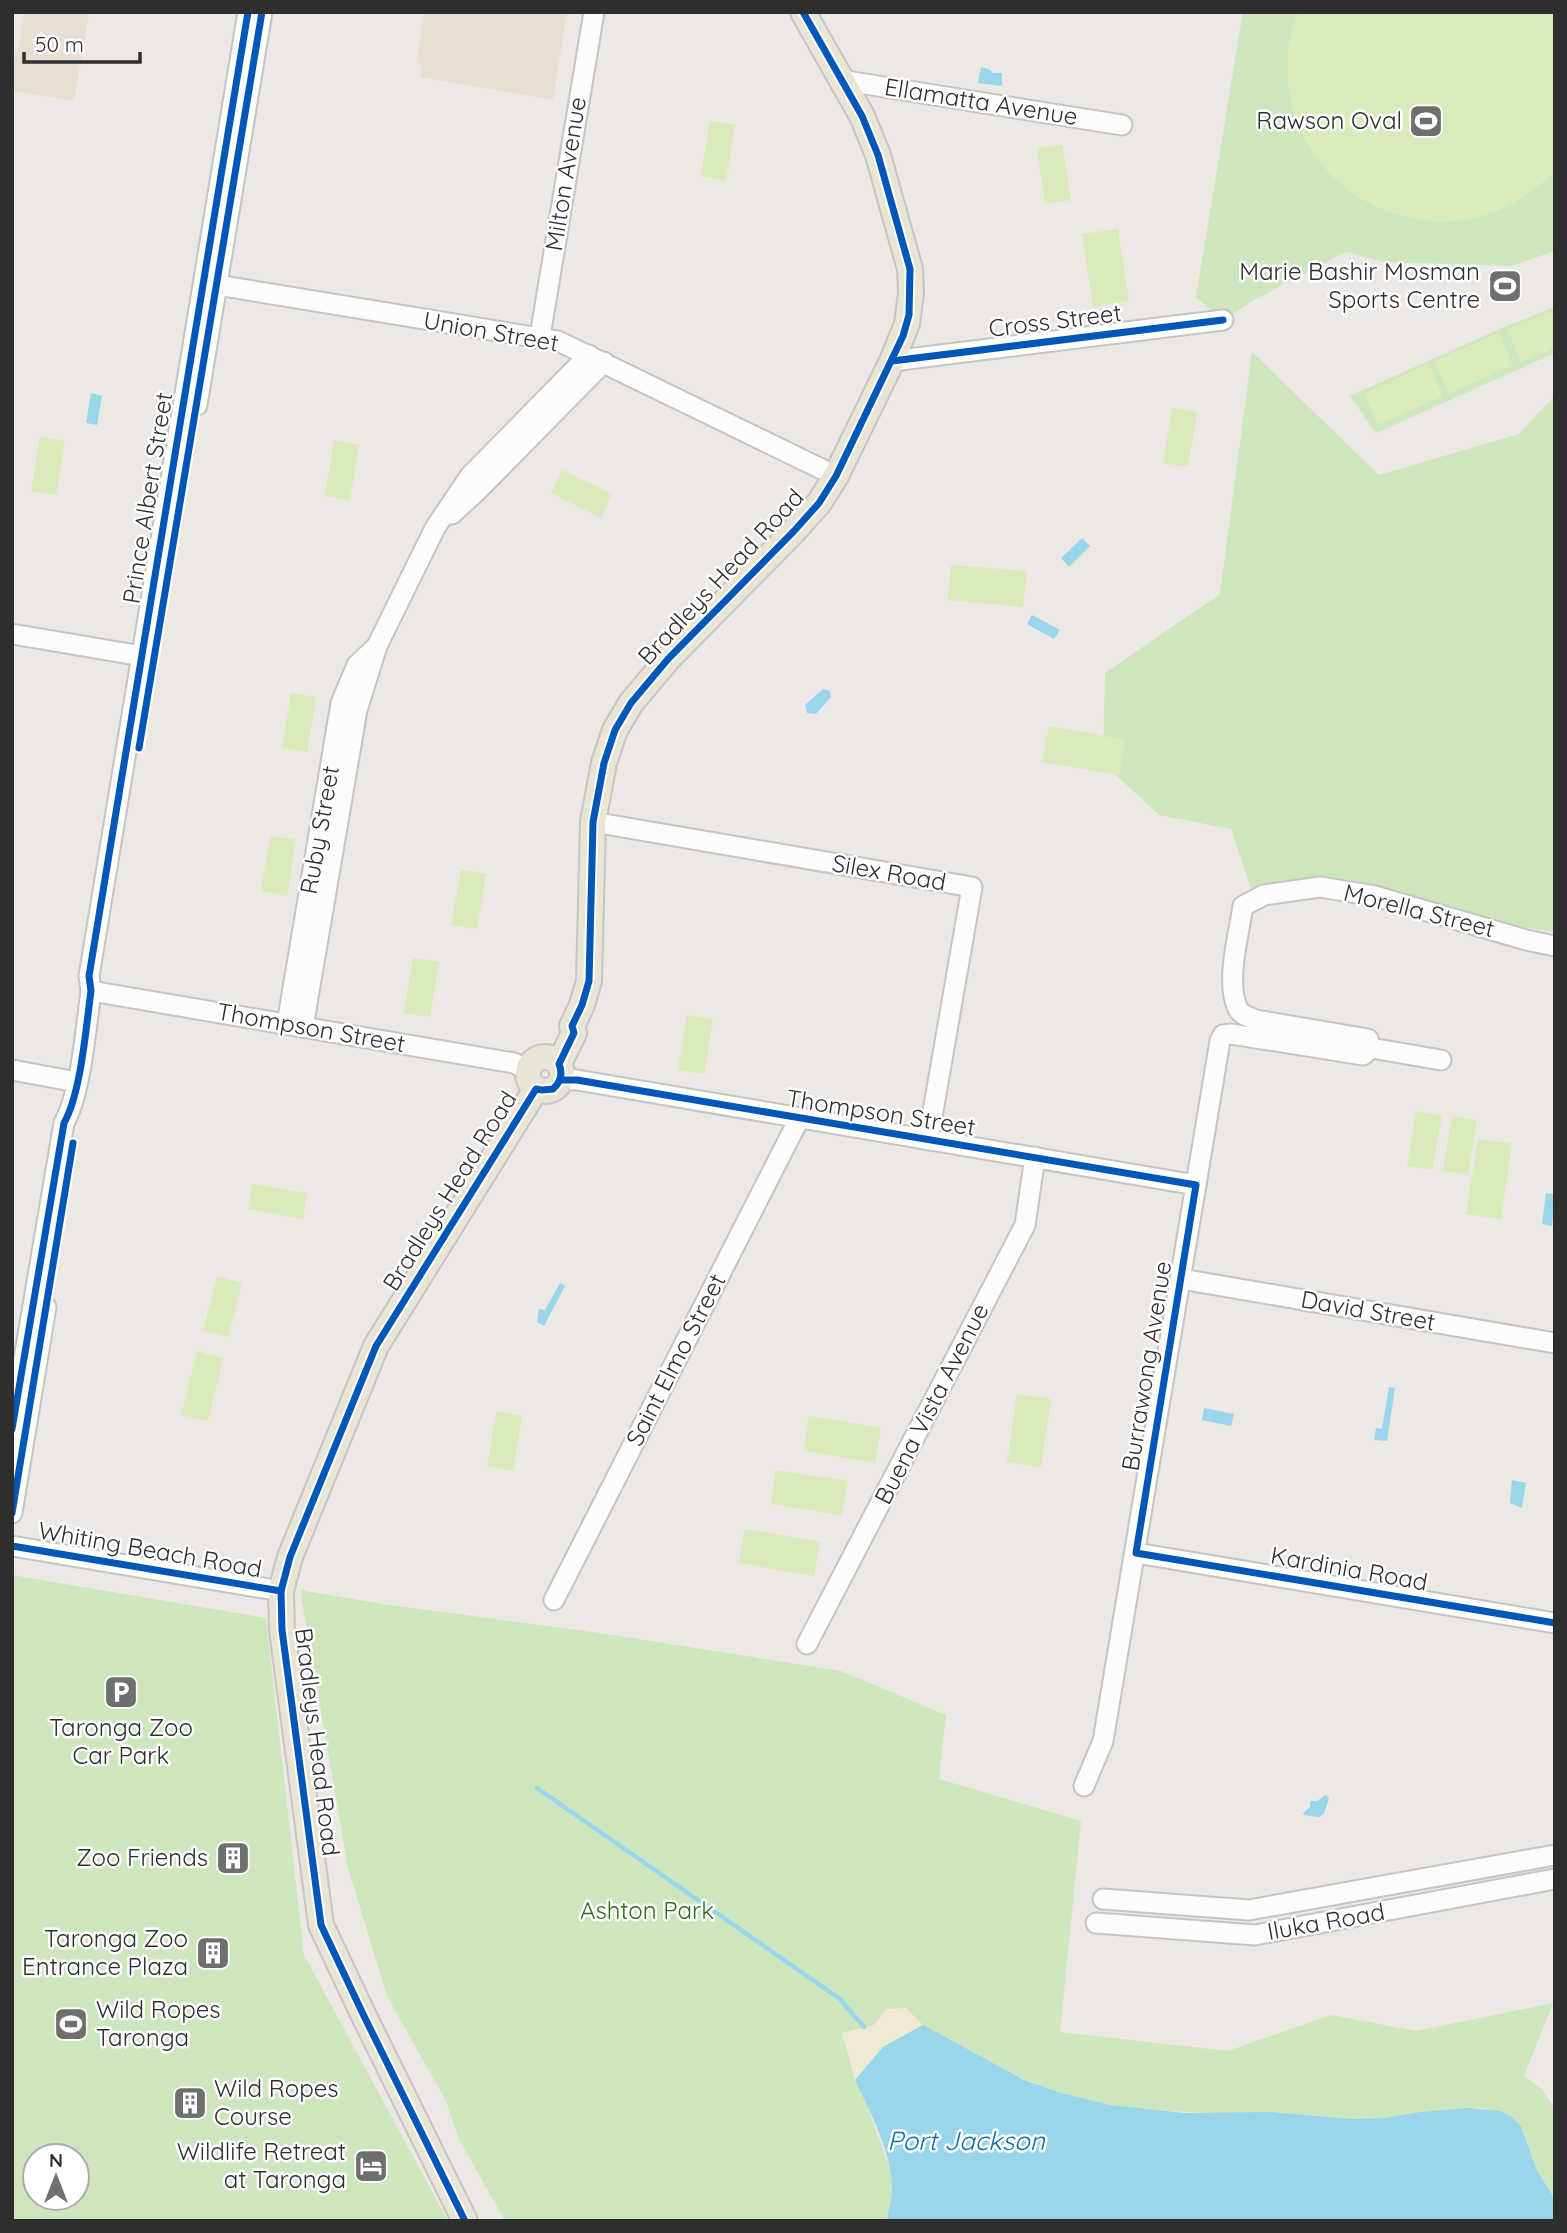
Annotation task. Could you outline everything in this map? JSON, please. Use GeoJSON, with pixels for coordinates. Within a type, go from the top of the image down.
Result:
{"type":"FeatureCollection","features":[{"type":"Feature","properties":{"kind":"main road","name":"Bradleys Head Road"},"geometry":{"type":"LineString","coordinates":[[465,2221],[321,1925],[282,1630],[281,1591],[290,1558],[376,1346],[546,1072],[566,1029],[572,1026],[582,1005],[589,982],[593,822],[604,763],[615,730],[631,703],[668,659],[807,517],[836,476],[903,336],[909,315],[910,269],[878,155],[862,116],[803,12]]}},
{"type":"Feature","properties":{"kind":"street","name":"Prince Albert Street"},"geometry":{"type":"LineString","coordinates":[[92,991],[100,978],[210,283],[248,12]]}},
{"type":"Feature","properties":{"kind":"street","name":"Prince Albert Street"},"geometry":{"type":"LineString","coordinates":[[12,1429],[18,1363],[64,1123],[72,1109],[77,1082],[92,991],[90,969],[142,656],[262,12]]}},
{"type":"Feature","properties":{"kind":"street","name":"Milton Avenue"},"geometry":{"type":"LineString","coordinates":[[540,336],[594,12]]}},
{"type":"Feature","properties":{"kind":"street","name":"Ellamatta Avenue"},"geometry":{"type":"LineString","coordinates":[[840,80],[1122,125]]}},
{"type":"Feature","properties":{"kind":"street","name":"Union Street"},"geometry":{"type":"LineString","coordinates":[[210,283],[558,341],[836,476]]}},
{"type":"Feature","properties":{"kind":"street","name":"Cross Street"},"geometry":{"type":"LineString","coordinates":[[892,361],[1223,320]]}},
{"type":"Feature","properties":{"kind":"street","name":"Ruby Street"},"geometry":{"type":"LineString","coordinates":[[295,1026],[341,703],[357,665],[377,646],[435,528],[480,489],[597,358]]}},
{"type":"Feature","properties":{"kind":"street"},"geometry":{"type":"LineString","coordinates":[[12,634],[142,656]]}},
{"type":"Feature","properties":{"kind":"street","name":"Silex Road"},"geometry":{"type":"LineString","coordinates":[[593,822],[972,887],[928,1140]]}},
{"type":"Feature","properties":{"kind":"street","name":"Morella Street"},"geometry":{"type":"LineString","coordinates":[[1371,1048],[1368,1039],[1256,1020],[1238,1010],[1232,976],[1243,906],[1264,895],[1320,887],[1375,896],[1555,946]]}},
{"type":"Feature","properties":{"kind":"street","name":"Thompson Street"},"geometry":{"type":"LineString","coordinates":[[92,991],[514,1063],[577,1080],[1196,1185]]}},
{"type":"Feature","properties":{"kind":"street","name":"Burrawong Avenue"},"geometry":{"type":"LineString","coordinates":[[1084,1786],[1103,1741],[1220,1041],[1223,1035],[1231,1034],[1363,1055],[1371,1048]]}},
{"type":"Feature","properties":{"kind":"street"},"geometry":{"type":"LineString","coordinates":[[1371,1048],[1441,1060]]}},
{"type":"Feature","properties":{"kind":"street"},"geometry":{"type":"LineString","coordinates":[[12,1070],[77,1082]]}},
{"type":"Feature","properties":{"kind":"street","name":"Prince Albert Street"},"geometry":{"type":"LineString","coordinates":[[12,1513],[76,1126],[72,1109]]}},
{"type":"Feature","properties":{"kind":"street","name":"Saint Elmo Street"},"geometry":{"type":"LineString","coordinates":[[554,1600],[799,1119]]}},
{"type":"Feature","properties":{"kind":"street","name":"Buena Vista Avenue"},"geometry":{"type":"LineString","coordinates":[[807,1644],[1025,1225],[1035,1157]]}},
{"type":"Feature","properties":{"kind":"street","name":"David Street"},"geometry":{"type":"LineString","coordinates":[[1181,1279],[1555,1343]]}},
{"type":"Feature","properties":{"kind":"street","name":"Whiting Beach Road"},"geometry":{"type":"LineString","coordinates":[[12,1546],[281,1591]]}},
{"type":"Feature","properties":{"kind":"street","name":"Kardinia Road"},"geometry":{"type":"LineString","coordinates":[[1136,1553],[1555,1623]]}},
{"type":"Feature","properties":{"kind":"street","name":"Iluka Road"},"geometry":{"type":"LineString","coordinates":[[1103,1899],[1250,1910],[1555,1855]]}},
{"type":"Feature","properties":{"kind":"street","name":"Iluka Road"},"geometry":{"type":"LineString","coordinates":[[1096,1923],[1255,1935],[1555,1879]]}},
{"type":"Feature","properties":{"kind":"shaded area"},"geometry":{"type":"Polygon","coordinates":[[[25,12],[89,12],[74,101],[12,91],[12,63],[19,46],[25,12]]]}},
{"type":"Feature","properties":{"kind":"shaded area"},"geometry":{"type":"Polygon","coordinates":[[[425,12],[567,12],[553,100],[420,77],[423,65],[416,63],[425,12]]]}},
{"type":"Feature","properties":{"kind":"green space"},"geometry":{"type":"Polygon","coordinates":[[[1243,12],[1555,12],[1555,251],[1511,266],[1384,262],[1346,252],[1254,300],[1223,320],[1196,297],[1243,12]]]}},
{"type":"Feature","properties":{"kind":"green space","name":"Rawson Oval"},"geometry":{"type":"Polygon","coordinates":[[[1298,12],[1555,12],[1555,171],[1532,191],[1507,207],[1455,221],[1423,220],[1392,213],[1362,199],[1337,180],[1315,156],[1299,128],[1290,96],[1287,64],[1291,33],[1298,12]]]}},
{"type":"Feature","properties":{"kind":"green space"},"geometry":{"type":"Polygon","coordinates":[[[710,121],[735,125],[726,181],[701,176],[710,121]]]}},
{"type":"Feature","properties":{"kind":"green space"},"geometry":{"type":"Polygon","coordinates":[[[1062,145],[1071,200],[1045,204],[1037,148],[1062,145]]]}},
{"type":"Feature","properties":{"kind":"green space"},"geometry":{"type":"Polygon","coordinates":[[[1118,229],[1129,301],[1093,307],[1082,234],[1118,229]]]}},
{"type":"Feature","properties":{"kind":"green space"},"geometry":{"type":"Polygon","coordinates":[[[1555,307],[1555,353],[1376,433],[1350,396],[1502,328],[1555,307]]]}},
{"type":"Feature","properties":{"kind":"green space"},"geometry":{"type":"Polygon","coordinates":[[[1555,310],[1555,348],[1521,362],[1507,329],[1555,310]]]}},
{"type":"Feature","properties":{"kind":"green space"},"geometry":{"type":"Polygon","coordinates":[[[1499,333],[1513,365],[1449,394],[1434,361],[1499,333]]]}},
{"type":"Feature","properties":{"kind":"green space"},"geometry":{"type":"Polygon","coordinates":[[[1252,352],[1379,475],[1519,434],[1555,395],[1555,932],[1251,888],[1231,829],[1159,815],[1103,763],[1105,673],[1220,594],[1252,352]]]}},
{"type":"Feature","properties":{"kind":"green space"},"geometry":{"type":"Polygon","coordinates":[[[1428,364],[1443,396],[1378,425],[1364,393],[1428,364]]]}},
{"type":"Feature","properties":{"kind":"green space"},"geometry":{"type":"Polygon","coordinates":[[[1172,408],[1197,412],[1188,467],[1163,463],[1172,408]]]}},
{"type":"Feature","properties":{"kind":"green space"},"geometry":{"type":"Polygon","coordinates":[[[40,437],[65,441],[56,495],[31,491],[40,437]]]}},
{"type":"Feature","properties":{"kind":"green space"},"geometry":{"type":"Polygon","coordinates":[[[334,440],[359,445],[350,500],[325,496],[334,440]]]}},
{"type":"Feature","properties":{"kind":"green space"},"geometry":{"type":"Polygon","coordinates":[[[562,470],[612,494],[601,518],[551,493],[562,470]]]}},
{"type":"Feature","properties":{"kind":"green space"},"geometry":{"type":"Polygon","coordinates":[[[951,565],[1027,571],[1023,607],[948,600],[951,565]]]}},
{"type":"Feature","properties":{"kind":"green space"},"geometry":{"type":"Polygon","coordinates":[[[291,693],[316,697],[307,752],[282,748],[291,693]]]}},
{"type":"Feature","properties":{"kind":"green space"},"geometry":{"type":"Polygon","coordinates":[[[1049,726],[1125,740],[1119,775],[1042,762],[1049,726]]]}},
{"type":"Feature","properties":{"kind":"green space"},"geometry":{"type":"Polygon","coordinates":[[[270,836],[296,840],[287,896],[261,891],[270,836]]]}},
{"type":"Feature","properties":{"kind":"green space"},"geometry":{"type":"Polygon","coordinates":[[[461,870],[486,874],[477,929],[451,925],[461,870]]]}},
{"type":"Feature","properties":{"kind":"green space"},"geometry":{"type":"Polygon","coordinates":[[[413,958],[439,962],[430,1017],[404,1013],[413,958]]]}},
{"type":"Feature","properties":{"kind":"green space"},"geometry":{"type":"Polygon","coordinates":[[[687,1015],[713,1019],[704,1074],[678,1070],[687,1015]]]}},
{"type":"Feature","properties":{"kind":"green space"},"geometry":{"type":"Polygon","coordinates":[[[1416,1111],[1442,1115],[1432,1170],[1407,1166],[1416,1111]]]}},
{"type":"Feature","properties":{"kind":"green space"},"geometry":{"type":"Polygon","coordinates":[[[1452,1116],[1477,1120],[1468,1175],[1443,1171],[1452,1116]]]}},
{"type":"Feature","properties":{"kind":"green space"},"geometry":{"type":"Polygon","coordinates":[[[1478,1139],[1512,1144],[1501,1219],[1466,1214],[1478,1139]]]}},
{"type":"Feature","properties":{"kind":"green space"},"geometry":{"type":"Polygon","coordinates":[[[252,1184],[307,1193],[303,1219],[248,1209],[252,1184]]]}},
{"type":"Feature","properties":{"kind":"green space"},"geometry":{"type":"Polygon","coordinates":[[[217,1276],[242,1283],[228,1337],[203,1331],[217,1276]]]}},
{"type":"Feature","properties":{"kind":"green space"},"geometry":{"type":"Polygon","coordinates":[[[197,1351],[223,1358],[208,1421],[181,1415],[197,1351]]]}},
{"type":"Feature","properties":{"kind":"green space"},"geometry":{"type":"Polygon","coordinates":[[[1017,1394],[1051,1399],[1041,1467],[1007,1462],[1017,1394]]]}},
{"type":"Feature","properties":{"kind":"green space"},"geometry":{"type":"Polygon","coordinates":[[[497,1411],[522,1416],[513,1471],[487,1466],[497,1411]]]}},
{"type":"Feature","properties":{"kind":"green space"},"geometry":{"type":"Polygon","coordinates":[[[809,1416],[881,1428],[875,1463],[804,1451],[809,1416]]]}},
{"type":"Feature","properties":{"kind":"green space"},"geometry":{"type":"Polygon","coordinates":[[[776,1470],[848,1481],[842,1515],[771,1504],[776,1470]]]}},
{"type":"Feature","properties":{"kind":"green space"},"geometry":{"type":"Polygon","coordinates":[[[745,1529],[820,1542],[814,1576],[739,1563],[745,1529]]]}},
{"type":"Feature","properties":{"kind":"green space"},"geometry":{"type":"Polygon","coordinates":[[[12,1575],[266,1618],[304,1955],[448,2221],[12,2221],[12,1575]]]}},
{"type":"Feature","properties":{"kind":"green space","name":"Ashton Park"},"geometry":{"type":"Polygon","coordinates":[[[300,1590],[841,1671],[946,1715],[939,1779],[1081,1821],[1060,2032],[1228,2051],[1331,2015],[1416,2031],[1553,2003],[1524,2076],[1542,2089],[1555,2109],[1555,2200],[1536,2168],[1526,2139],[1484,2108],[1353,2119],[1272,2112],[1223,2114],[1135,2109],[1085,2100],[1048,2089],[954,2044],[868,2108],[891,2171],[893,2186],[887,2221],[505,2221],[459,2139],[446,2101],[387,1996],[348,1868],[300,1590]]]}},
{"type":"Feature","properties":{"kind":"sand"},"geometry":{"type":"Polygon","coordinates":[[[906,2008],[923,2025],[883,2047],[855,2080],[842,2033],[874,2025],[886,2009],[906,2008]]]}},
{"type":"Feature","properties":{"kind":"water"},"geometry":{"type":"Polygon","coordinates":[[[981,67],[993,73],[1002,73],[1002,86],[978,83],[981,67]]]}},
{"type":"Feature","properties":{"kind":"water"},"geometry":{"type":"Polygon","coordinates":[[[91,393],[102,396],[97,425],[86,423],[91,393]]]}},
{"type":"Feature","properties":{"kind":"water"},"geometry":{"type":"Polygon","coordinates":[[[1082,538],[1090,546],[1069,567],[1061,558],[1082,538]]]}},
{"type":"Feature","properties":{"kind":"water"},"geometry":{"type":"Polygon","coordinates":[[[1032,615],[1060,630],[1054,639],[1027,624],[1032,615]]]}},
{"type":"Feature","properties":{"kind":"water"},"geometry":{"type":"Polygon","coordinates":[[[823,689],[830,691],[831,697],[816,714],[807,713],[805,705],[823,689]]]}},
{"type":"Feature","properties":{"kind":"water"},"geometry":{"type":"Polygon","coordinates":[[[1546,1193],[1555,1194],[1552,1226],[1542,1224],[1546,1193]]]}},
{"type":"Feature","properties":{"kind":"water"},"geometry":{"type":"Polygon","coordinates":[[[560,1283],[565,1286],[544,1326],[537,1322],[539,1309],[545,1310],[560,1283]]]}},
{"type":"Feature","properties":{"kind":"water"},"geometry":{"type":"Polygon","coordinates":[[[1389,1387],[1395,1388],[1387,1441],[1374,1440],[1376,1428],[1382,1429],[1389,1387]]]}},
{"type":"Feature","properties":{"kind":"water"},"geometry":{"type":"Polygon","coordinates":[[[1204,1408],[1234,1414],[1231,1426],[1202,1420],[1204,1408]]]}},
{"type":"Feature","properties":{"kind":"water"},"geometry":{"type":"Polygon","coordinates":[[[1512,1480],[1526,1483],[1522,1508],[1510,1503],[1512,1480]]]}},
{"type":"Feature","properties":{"kind":"water"},"geometry":{"type":"Polygon","coordinates":[[[1326,1795],[1329,1798],[1324,1813],[1319,1817],[1304,1815],[1310,1807],[1310,1801],[1317,1801],[1326,1795]]]}},
{"type":"Feature","properties":{"kind":"water","name":"Port Jackson"},"geometry":{"type":"Polygon","coordinates":[[[923,2025],[1024,2080],[1061,2093],[1110,2105],[1185,2113],[1272,2112],[1353,2119],[1467,2108],[1500,2111],[1521,2126],[1536,2168],[1555,2200],[1555,2221],[887,2221],[892,2188],[889,2161],[855,2080],[883,2047],[923,2025]]]}},
{"type":"Feature","properties":{"kind":"waterway"},"geometry":{"type":"LineString","coordinates":[[537,1788],[840,1999],[864,2027]]}},
{"type":"Feature","properties":{"kind":"cycle path"},"geometry":{"type":"LineString","coordinates":[[12,1429],[64,1123],[75,1095],[82,1059],[91,991],[89,976],[248,12]]}},
{"type":"Feature","properties":{"kind":"cycle path"},"geometry":{"type":"LineString","coordinates":[[139,748],[262,12]]}},
{"type":"Feature","properties":{"kind":"cycle path"},"geometry":{"type":"LineString","coordinates":[[465,2221],[321,1925],[282,1630],[281,1591],[290,1557],[376,1346],[536,1089],[553,1089],[559,1081],[559,1064],[574,1033],[572,1026],[589,981],[593,822],[604,763],[615,730],[631,703],[668,659],[819,503],[836,476],[903,336],[909,315],[910,269],[878,155],[862,116],[803,12]]}},
{"type":"Feature","properties":{"kind":"cycle path"},"geometry":{"type":"LineString","coordinates":[[892,361],[1223,320]]}},
{"type":"Feature","properties":{"kind":"cycle path"},"geometry":{"type":"LineString","coordinates":[[560,1080],[577,1080],[1196,1185],[1136,1553],[1555,1623]]}},
{"type":"Feature","properties":{"kind":"cycle path"},"geometry":{"type":"LineString","coordinates":[[12,1513],[73,1143]]}},
{"type":"Feature","properties":{"kind":"cycle path"},"geometry":{"type":"LineString","coordinates":[[12,1546],[281,1591]]}},
{"type":"Feature","properties":{"kind":"place","name":"Rawson Oval"},"geometry":{"type":"Point","coordinates":[1426,121]}},
{"type":"Feature","properties":{"kind":"place","name":"Marie Bashir Mosman Sports Centre"},"geometry":{"type":"Point","coordinates":[1505,286]}},
{"type":"Feature","properties":{"kind":"place","name":"Taronga Zoo Car Park"},"geometry":{"type":"Point","coordinates":[121,1692]}},
{"type":"Feature","properties":{"kind":"place","name":"Zoo Friends"},"geometry":{"type":"Point","coordinates":[233,1858]}},
{"type":"Feature","properties":{"kind":"place","name":"Taronga Zoo Entrance Plaza"},"geometry":{"type":"Point","coordinates":[213,1953]}},
{"type":"Feature","properties":{"kind":"place","name":"Wild Ropes Taronga"},"geometry":{"type":"Point","coordinates":[71,2024]}},
{"type":"Feature","properties":{"kind":"place","name":"Wild Ropes Course"},"geometry":{"type":"Point","coordinates":[190,2103]}},
{"type":"Feature","properties":{"kind":"place","name":"Wildlife Retreat at Taronga"},"geometry":{"type":"Point","coordinates":[371,2166]}}]}
